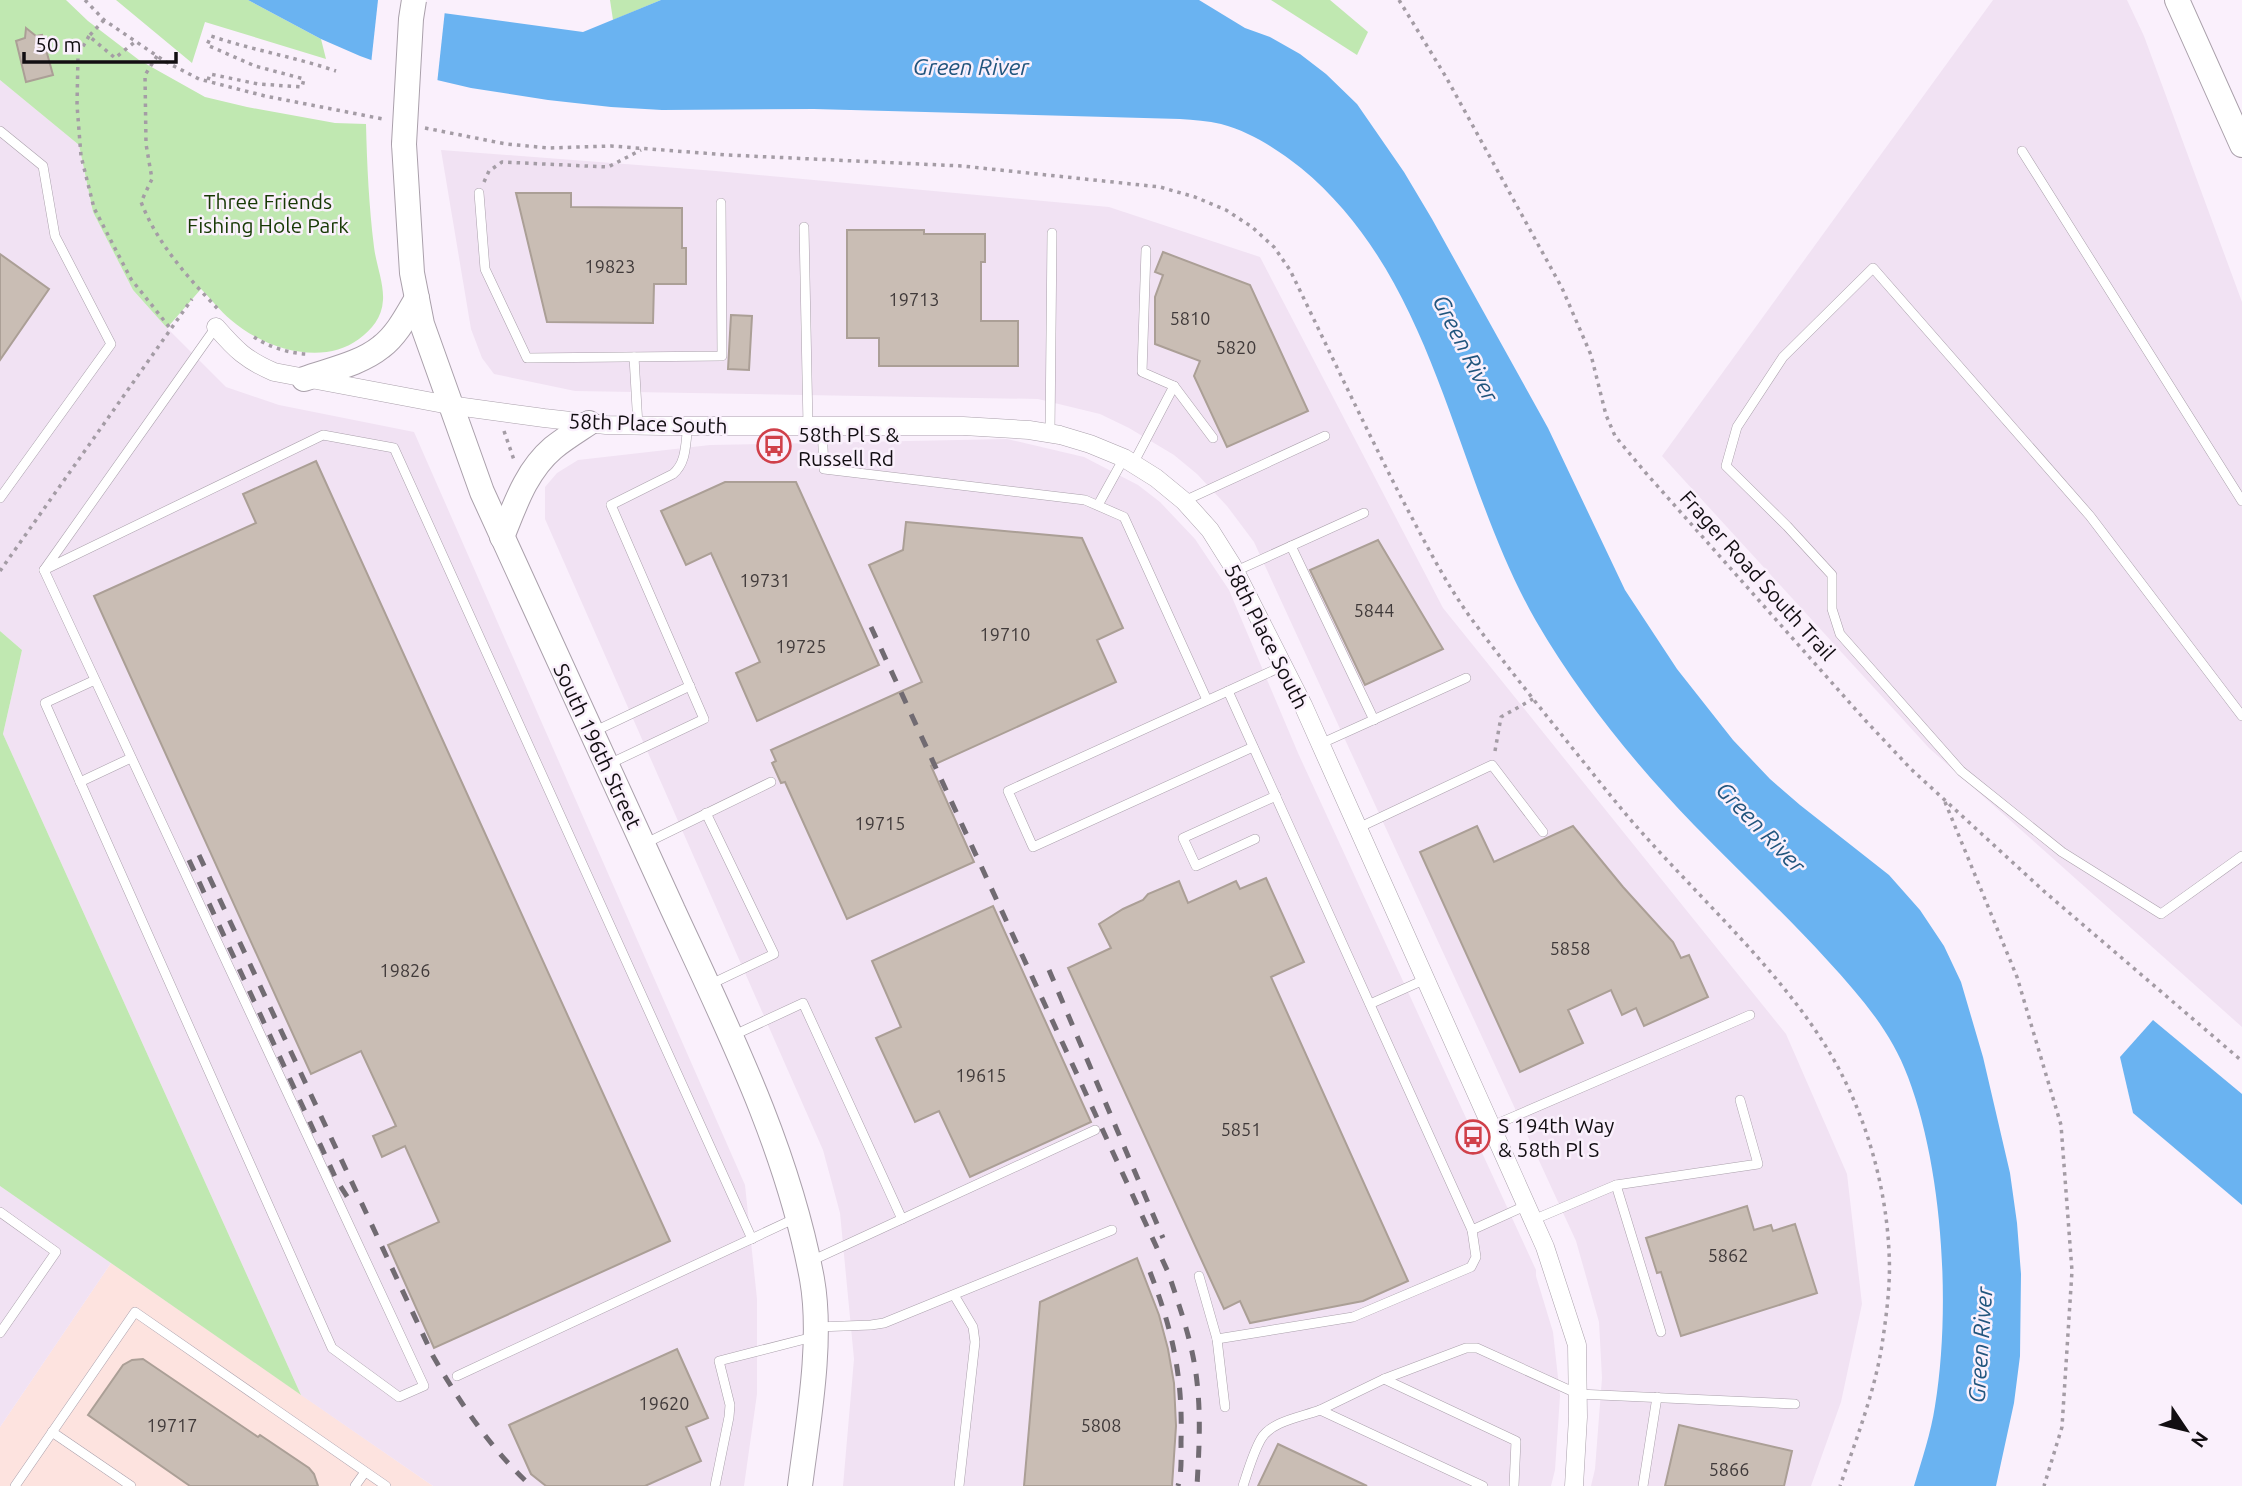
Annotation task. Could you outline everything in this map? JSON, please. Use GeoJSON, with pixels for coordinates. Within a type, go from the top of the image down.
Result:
{"type":"FeatureCollection","features":[{"type":"Feature","properties":{"kind":"main road","name":"South 196th Street"},"geometry":{"type":"LineString","coordinates":[[414,0],[404,145],[412,273],[422,324],[481,492],[731,1036],[775,1141],[798,1217],[812,1280],[815,1331],[813,1388],[800,1486]]}},
{"type":"Feature","properties":{"kind":"main road"},"geometry":{"type":"LineString","coordinates":[[2177,0],[2242,145]]}},
{"type":"Feature","properties":{"kind":"main road"},"geometry":{"type":"LineString","coordinates":[[307,367],[364,358],[380,348],[392,337],[416,298]]}},
{"type":"Feature","properties":{"kind":"main road"},"geometry":{"type":"LineString","coordinates":[[502,537],[521,489],[534,468],[551,450],[589,423]]}},
{"type":"Feature","properties":{"kind":"street","name":"58th Place South"},"geometry":{"type":"LineString","coordinates":[[221,322],[236,351],[274,372],[307,367],[449,405],[589,423],[638,426],[963,426],[1050,433],[1090,444],[1128,461],[1156,478],[1184,501],[1210,530],[1236,571],[1321,744],[1545,1247],[1577,1345],[1574,1486]]}},
{"type":"Feature","properties":{"kind":"lane"},"geometry":{"type":"LineString","coordinates":[[0,131],[43,166],[55,236],[111,344],[0,498]]}},
{"type":"Feature","properties":{"kind":"lane"},"geometry":{"type":"LineString","coordinates":[[2022,151],[2242,501]]}},
{"type":"Feature","properties":{"kind":"lane"},"geometry":{"type":"LineString","coordinates":[[479,193],[485,269],[527,358],[722,356],[721,203]]}},
{"type":"Feature","properties":{"kind":"lane"},"geometry":{"type":"LineString","coordinates":[[804,227],[815,426],[824,469],[1085,500],[1124,517],[1207,700]]}},
{"type":"Feature","properties":{"kind":"lane"},"geometry":{"type":"LineString","coordinates":[[1050,433],[1052,233]]}},
{"type":"Feature","properties":{"kind":"lane"},"geometry":{"type":"LineString","coordinates":[[1146,250],[1142,372],[1174,386],[1213,438]]}},
{"type":"Feature","properties":{"kind":"lane"},"geometry":{"type":"LineString","coordinates":[[2242,716],[2090,516],[1873,268],[1783,357],[1737,427],[1726,466],[1832,575],[1832,609],[1840,634],[1961,771],[2062,852],[2161,914],[2242,856]]}},
{"type":"Feature","properties":{"kind":"lane"},"geometry":{"type":"LineString","coordinates":[[44,570],[221,322]]}},
{"type":"Feature","properties":{"kind":"lane"},"geometry":{"type":"LineString","coordinates":[[634,357],[638,426]]}},
{"type":"Feature","properties":{"kind":"lane"},"geometry":{"type":"LineString","coordinates":[[1098,505],[1174,386]]}},
{"type":"Feature","properties":{"kind":"lane"},"geometry":{"type":"LineString","coordinates":[[607,766],[704,719],[611,505],[673,474],[680,467],[688,426]]}},
{"type":"Feature","properties":{"kind":"lane"},"geometry":{"type":"LineString","coordinates":[[44,570],[323,435],[394,448],[752,1239]]}},
{"type":"Feature","properties":{"kind":"lane"},"geometry":{"type":"LineString","coordinates":[[1184,501],[1325,436]]}},
{"type":"Feature","properties":{"kind":"lane"},"geometry":{"type":"LineString","coordinates":[[1236,571],[1364,513]]}},
{"type":"Feature","properties":{"kind":"lane"},"geometry":{"type":"LineString","coordinates":[[1291,546],[1374,720]]}},
{"type":"Feature","properties":{"kind":"lane"},"geometry":{"type":"LineString","coordinates":[[44,570],[424,1385],[416,1390],[399,1397],[332,1348],[45,703],[95,680]]}},
{"type":"Feature","properties":{"kind":"lane"},"geometry":{"type":"LineString","coordinates":[[1253,747],[1033,847],[1008,791],[1283,666]]}},
{"type":"Feature","properties":{"kind":"lane"},"geometry":{"type":"LineString","coordinates":[[1321,744],[1466,678]]}},
{"type":"Feature","properties":{"kind":"lane"},"geometry":{"type":"LineString","coordinates":[[592,733],[690,686]]}},
{"type":"Feature","properties":{"kind":"lane"},"geometry":{"type":"LineString","coordinates":[[1217,1339],[1353,1317],[1471,1267],[1476,1257],[1472,1230],[1228,691]]}},
{"type":"Feature","properties":{"kind":"lane"},"geometry":{"type":"LineString","coordinates":[[80,782],[131,758]]}},
{"type":"Feature","properties":{"kind":"lane"},"geometry":{"type":"LineString","coordinates":[[1358,828],[1492,765],[1543,832]]}},
{"type":"Feature","properties":{"kind":"lane"},"geometry":{"type":"LineString","coordinates":[[643,844],[771,782]]}},
{"type":"Feature","properties":{"kind":"lane"},"geometry":{"type":"LineString","coordinates":[[1255,839],[1196,866],[1184,838],[1276,796]]}},
{"type":"Feature","properties":{"kind":"lane"},"geometry":{"type":"LineString","coordinates":[[706,813],[774,954],[708,986]]}},
{"type":"Feature","properties":{"kind":"lane"},"geometry":{"type":"LineString","coordinates":[[1370,1004],[1426,979]]}},
{"type":"Feature","properties":{"kind":"lane"},"geometry":{"type":"LineString","coordinates":[[731,1036],[803,1003],[902,1219]]}},
{"type":"Feature","properties":{"kind":"lane"},"geometry":{"type":"LineString","coordinates":[[1492,1126],[1750,1015]]}},
{"type":"Feature","properties":{"kind":"lane"},"geometry":{"type":"LineString","coordinates":[[1472,1230],[1616,1185],[1758,1164],[1740,1100]]}},
{"type":"Feature","properties":{"kind":"lane"},"geometry":{"type":"LineString","coordinates":[[808,1262],[1095,1130]]}},
{"type":"Feature","properties":{"kind":"lane"},"geometry":{"type":"LineString","coordinates":[[1616,1185],[1661,1332]]}},
{"type":"Feature","properties":{"kind":"lane"},"geometry":{"type":"LineString","coordinates":[[0,1212],[56,1252],[0,1333]]}},
{"type":"Feature","properties":{"kind":"lane"},"geometry":{"type":"LineString","coordinates":[[457,1376],[798,1217]]}},
{"type":"Feature","properties":{"kind":"lane"},"geometry":{"type":"LineString","coordinates":[[715,1486],[730,1405],[719,1361],[815,1331],[884,1323],[1112,1230]]}},
{"type":"Feature","properties":{"kind":"lane"},"geometry":{"type":"LineString","coordinates":[[1199,1276],[1217,1339],[1226,1407]]}},
{"type":"Feature","properties":{"kind":"lane"},"geometry":{"type":"LineString","coordinates":[[954,1295],[973,1327],[975,1342],[959,1486]]}},
{"type":"Feature","properties":{"kind":"lane"},"geometry":{"type":"LineString","coordinates":[[15,1486],[135,1312],[386,1486]]}},
{"type":"Feature","properties":{"kind":"lane"},"geometry":{"type":"LineString","coordinates":[[1242,1486],[1261,1438],[1267,1431],[1320,1410],[1384,1378],[1466,1348],[1477,1348],[1578,1394],[1795,1404]]}},
{"type":"Feature","properties":{"kind":"lane"},"geometry":{"type":"LineString","coordinates":[[1384,1378],[1517,1441],[1514,1486]]}},
{"type":"Feature","properties":{"kind":"lane"},"geometry":{"type":"LineString","coordinates":[[1643,1486],[1657,1398]]}},
{"type":"Feature","properties":{"kind":"lane"},"geometry":{"type":"LineString","coordinates":[[1320,1410],[1483,1486]]}},
{"type":"Feature","properties":{"kind":"lane"},"geometry":{"type":"LineString","coordinates":[[52,1432],[131,1486]]}},
{"type":"Feature","properties":{"kind":"lane"},"geometry":{"type":"LineString","coordinates":[[355,1486],[365,1472]]}},
{"type":"Feature","properties":{"kind":"path"},"geometry":{"type":"LineString","coordinates":[[85,0],[104,20],[89,36],[78,55],[77,105],[81,156],[94,208],[131,279],[171,329]]}},
{"type":"Feature","properties":{"kind":"path","name":"Frager Road South Trail"},"geometry":{"type":"LineString","coordinates":[[1399,0],[1447,78],[1562,288],[1591,355],[1606,415],[1615,436],[1865,720],[1944,800],[2046,893],[2242,1061]]}},
{"type":"Feature","properties":{"kind":"path"},"geometry":{"type":"LineString","coordinates":[[89,36],[116,58],[136,41]]}},
{"type":"Feature","properties":{"kind":"path"},"geometry":{"type":"LineString","coordinates":[[208,81],[210,74],[258,84],[302,87],[304,79],[255,66],[207,44],[211,36],[337,71]]}},
{"type":"Feature","properties":{"kind":"path"},"geometry":{"type":"LineString","coordinates":[[157,55],[145,75],[146,144],[152,179],[141,202],[169,253],[221,322]]}},
{"type":"Feature","properties":{"kind":"path"},"geometry":{"type":"LineString","coordinates":[[479,193],[489,171],[502,162],[608,167],[643,149]]}},
{"type":"Feature","properties":{"kind":"path"},"geometry":{"type":"LineString","coordinates":[[0,571],[192,299]]}},
{"type":"Feature","properties":{"kind":"path"},"geometry":{"type":"LineString","coordinates":[[249,333],[295,354],[307,367]]}},
{"type":"Feature","properties":{"kind":"path"},"geometry":{"type":"LineString","coordinates":[[504,429],[504,437],[517,465]]}},
{"type":"Feature","properties":{"kind":"path"},"geometry":{"type":"LineString","coordinates":[[1492,765],[1501,717],[1533,699]]}},
{"type":"Feature","properties":{"kind":"path"},"geometry":{"type":"LineString","coordinates":[[1944,800],[2017,977],[2061,1125],[2072,1271],[2062,1427],[2044,1486]]}},
{"type":"Feature","properties":{"kind":"shaded area"},"geometry":{"type":"Polygon","coordinates":[[[1993,0],[2127,0],[2144,36],[2242,302],[2242,1027],[1929,748],[1662,456],[1993,0]]]}},
{"type":"Feature","properties":{"kind":"shaded area"},"geometry":{"type":"Polygon","coordinates":[[[0,80],[79,145],[93,212],[133,290],[226,387],[279,405],[414,432],[745,1185],[757,1299],[757,1394],[744,1486],[433,1486],[301,1395],[3,734],[22,650],[0,631],[0,80]]]}},
{"type":"Feature","properties":{"kind":"shaded area"},"geometry":{"type":"Polygon","coordinates":[[[441,150],[716,171],[1109,207],[1260,257],[1443,608],[1786,1034],[1847,1174],[1862,1304],[1841,1402],[1811,1486],[1591,1486],[1595,1469],[1602,1378],[1599,1322],[1576,1241],[1254,542],[1227,506],[1197,474],[1174,455],[1100,414],[1038,399],[575,391],[494,374],[482,358],[471,329],[441,150]]]}},
{"type":"Feature","properties":{"kind":"shaded area"},"geometry":{"type":"Polygon","coordinates":[[[1007,439],[1084,457],[1138,485],[1160,502],[1195,539],[1229,590],[1298,753],[1536,1270],[1553,1332],[1560,1396],[1555,1470],[1551,1486],[843,1486],[854,1359],[840,1213],[823,1150],[545,519],[545,487],[557,473],[578,460],[710,445],[1007,439]]]}},
{"type":"Feature","properties":{"kind":"shaded area"},"geometry":{"type":"Polygon","coordinates":[[[0,1186],[111,1263],[0,1427],[0,1186]]]}},
{"type":"Feature","properties":{"kind":"shaded area"},"geometry":{"type":"Polygon","coordinates":[[[111,1263],[433,1486],[0,1486],[0,1427],[111,1263]]]}},
{"type":"Feature","properties":{"kind":"green space","name":"Three Friends Fishing Hole Park"},"geometry":{"type":"Polygon","coordinates":[[[0,0],[66,0],[88,21],[139,60],[205,97],[335,123],[366,124],[372,232],[383,294],[381,312],[372,327],[359,339],[328,352],[293,351],[259,339],[244,330],[201,289],[167,328],[133,290],[93,212],[79,145],[0,80],[0,0]]]}},
{"type":"Feature","properties":{"kind":"green space"},"geometry":{"type":"Polygon","coordinates":[[[116,0],[248,0],[321,39],[326,59],[205,22],[192,63],[116,0]]]}},
{"type":"Feature","properties":{"kind":"green space"},"geometry":{"type":"Polygon","coordinates":[[[610,0],[661,0],[613,20],[610,0]]]}},
{"type":"Feature","properties":{"kind":"green space"},"geometry":{"type":"Polygon","coordinates":[[[1271,0],[1330,0],[1368,32],[1357,55],[1271,0]]]}},
{"type":"Feature","properties":{"kind":"green space"},"geometry":{"type":"Polygon","coordinates":[[[0,631],[22,650],[3,734],[301,1395],[0,1186],[0,631]]]}},
{"type":"Feature","properties":{"kind":"water","name":"Green River"},"geometry":{"type":"Polygon","coordinates":[[[248,0],[390,0],[443,13],[583,32],[661,0],[1199,0],[1245,28],[1270,37],[1300,54],[1326,74],[1357,104],[1404,172],[1432,219],[1548,428],[1625,590],[1677,669],[1733,740],[1770,779],[1889,875],[1920,910],[1944,946],[1961,982],[1983,1057],[2010,1173],[2017,1223],[2021,1274],[2020,1356],[2014,1403],[1996,1486],[1914,1486],[1931,1426],[1940,1368],[1943,1283],[1941,1239],[1929,1153],[1920,1114],[1908,1077],[1893,1044],[1863,1001],[1828,961],[1650,778],[1571,676],[1536,621],[1507,564],[1439,382],[1414,323],[1384,266],[1347,214],[1301,168],[1253,136],[1221,124],[1196,120],[814,109],[662,110],[548,100],[471,88],[407,73],[360,56],[321,39],[248,0]]]}},
{"type":"Feature","properties":{"kind":"water"},"geometry":{"type":"Polygon","coordinates":[[[2153,1020],[2242,1094],[2242,1205],[2133,1113],[2120,1057],[2153,1020]]]}},
{"type":"Feature","properties":{"kind":"pier"},"geometry":{"type":"Polygon","coordinates":[[[378,0],[405,0],[445,10],[437,84],[371,64],[378,0]]]}},
{"type":"Feature","properties":{"kind":"building"},"geometry":{"type":"Polygon","coordinates":[[[26,28],[36,36],[42,35],[53,75],[26,82],[16,41],[25,38],[26,28]]]}},
{"type":"Feature","properties":{"kind":"building"},"geometry":{"type":"Polygon","coordinates":[[[516,193],[571,193],[571,207],[682,208],[682,248],[686,248],[686,284],[654,284],[653,323],[547,322],[516,193]]]}},
{"type":"Feature","properties":{"kind":"building"},"geometry":{"type":"Polygon","coordinates":[[[847,230],[924,230],[924,234],[985,234],[985,262],[981,262],[981,321],[1018,321],[1018,366],[879,366],[879,338],[847,338],[847,230]]]}},
{"type":"Feature","properties":{"kind":"building"},"geometry":{"type":"Polygon","coordinates":[[[1163,252],[1250,285],[1308,411],[1227,447],[1194,376],[1200,361],[1155,344],[1155,297],[1163,275],[1155,272],[1163,252]]]}},
{"type":"Feature","properties":{"kind":"building"},"geometry":{"type":"Polygon","coordinates":[[[0,254],[49,289],[0,360],[0,254]]]}},
{"type":"Feature","properties":{"kind":"building"},"geometry":{"type":"Polygon","coordinates":[[[731,315],[752,316],[749,370],[728,369],[731,315]]]}},
{"type":"Feature","properties":{"kind":"building"},"geometry":{"type":"Polygon","coordinates":[[[316,461],[670,1241],[434,1348],[388,1245],[439,1222],[405,1146],[382,1157],[373,1136],[396,1126],[361,1051],[311,1074],[94,596],[256,523],[243,494],[316,461]]]}},
{"type":"Feature","properties":{"kind":"building"},"geometry":{"type":"Polygon","coordinates":[[[725,482],[796,482],[879,665],[757,721],[736,673],[760,662],[711,553],[686,565],[661,511],[725,482]]]}},
{"type":"Feature","properties":{"kind":"building"},"geometry":{"type":"Polygon","coordinates":[[[906,522],[1082,538],[1123,628],[1097,640],[1116,682],[931,766],[974,862],[847,919],[785,782],[781,783],[772,763],[776,761],[771,750],[922,682],[869,565],[903,550],[906,522]]]}},
{"type":"Feature","properties":{"kind":"building"},"geometry":{"type":"Polygon","coordinates":[[[1378,540],[1443,649],[1365,685],[1310,570],[1378,540]]]}},
{"type":"Feature","properties":{"kind":"building"},"geometry":{"type":"Polygon","coordinates":[[[1477,826],[1494,862],[1573,826],[1673,942],[1681,958],[1689,955],[1708,997],[1644,1026],[1636,1008],[1622,1015],[1611,990],[1568,1010],[1583,1043],[1520,1072],[1420,852],[1477,826]]]}},
{"type":"Feature","properties":{"kind":"building"},"geometry":{"type":"Polygon","coordinates":[[[1266,878],[1304,962],[1271,977],[1408,1281],[1363,1301],[1250,1323],[1240,1301],[1224,1309],[1068,968],[1111,948],[1099,924],[1143,900],[1148,894],[1179,881],[1188,903],[1236,881],[1240,889],[1266,878]]]}},
{"type":"Feature","properties":{"kind":"building"},"geometry":{"type":"Polygon","coordinates":[[[993,906],[1091,1122],[970,1177],[939,1111],[915,1122],[876,1038],[901,1027],[872,961],[993,906]]]}},
{"type":"Feature","properties":{"kind":"building"},"geometry":{"type":"Polygon","coordinates":[[[1747,1206],[1754,1230],[1771,1225],[1773,1231],[1795,1224],[1817,1293],[1681,1336],[1661,1272],[1657,1273],[1646,1238],[1747,1206]]]}},
{"type":"Feature","properties":{"kind":"building"},"geometry":{"type":"Polygon","coordinates":[[[1137,1258],[1159,1315],[1174,1383],[1176,1426],[1172,1486],[1024,1486],[1040,1302],[1137,1258]]]}},
{"type":"Feature","properties":{"kind":"building"},"geometry":{"type":"Polygon","coordinates":[[[677,1349],[708,1418],[686,1427],[701,1461],[645,1486],[546,1486],[531,1474],[509,1425],[677,1349]]]}},
{"type":"Feature","properties":{"kind":"building"},"geometry":{"type":"Polygon","coordinates":[[[143,1359],[309,1468],[318,1486],[190,1486],[88,1415],[123,1365],[132,1360],[143,1359]]]}},
{"type":"Feature","properties":{"kind":"building"},"geometry":{"type":"Polygon","coordinates":[[[1679,1425],[1792,1451],[1784,1486],[1665,1486],[1679,1425]]]}},
{"type":"Feature","properties":{"kind":"building"},"geometry":{"type":"Polygon","coordinates":[[[1278,1444],[1367,1486],[1258,1486],[1278,1444]]]}},
{"type":"Feature","properties":{"kind":"railway"},"geometry":{"type":"LineString","coordinates":[[871,627],[1168,1272],[1186,1326],[1195,1368],[1199,1421],[1197,1486]]}},
{"type":"Feature","properties":{"kind":"railway"},"geometry":{"type":"LineString","coordinates":[[199,855],[433,1356],[477,1425],[531,1486]]}},
{"type":"Feature","properties":{"kind":"railway"},"geometry":{"type":"LineString","coordinates":[[189,860],[337,1181],[350,1201]]}},
{"type":"Feature","properties":{"kind":"railway"},"geometry":{"type":"LineString","coordinates":[[1049,970],[1163,1238]]}},
{"type":"Feature","properties":{"kind":"railway"},"geometry":{"type":"LineString","coordinates":[[1150,1272],[1165,1314],[1178,1376],[1181,1419],[1178,1486]]}},
{"type":"Feature","properties":{"kind":"place","name":"58th Pl S & Russell Rd"},"geometry":{"type":"Point","coordinates":[774,446]}},
{"type":"Feature","properties":{"kind":"place","name":"S 194th Way & 58th Pl S"},"geometry":{"type":"Point","coordinates":[1473,1137]}}]}
